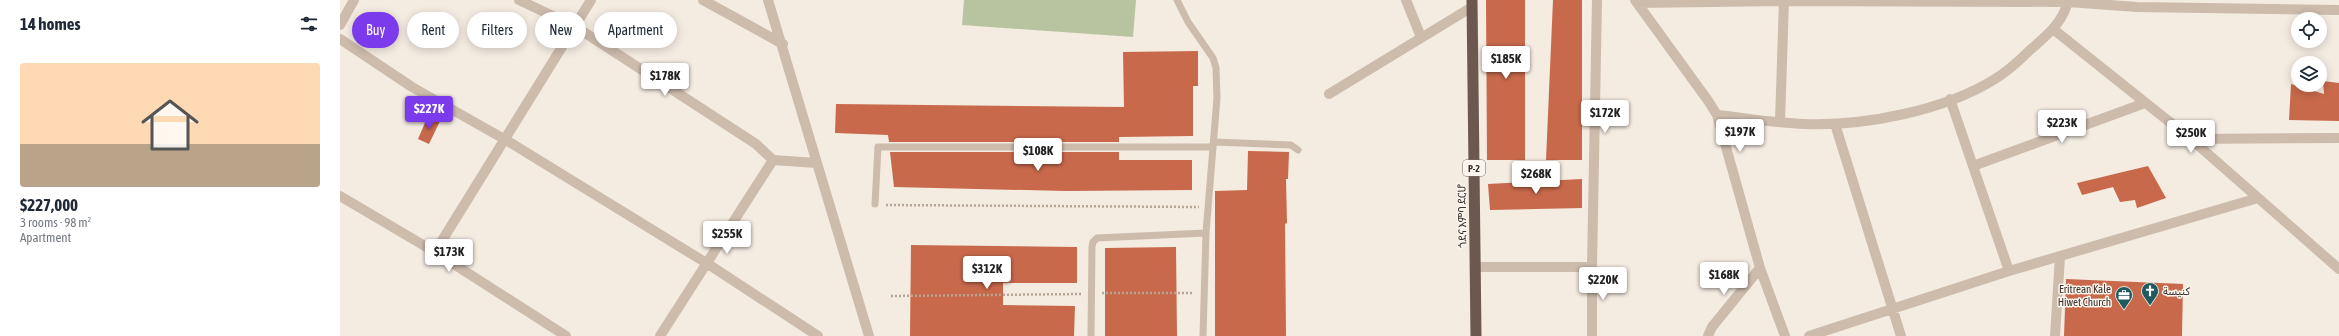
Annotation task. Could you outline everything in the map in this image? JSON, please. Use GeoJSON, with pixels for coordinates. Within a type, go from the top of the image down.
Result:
{"type":"FeatureCollection","features":[{"type":"Feature","properties":{"kind":"highway","name":"ጎደና እምባ ደርሆ"},"geometry":{"type":"LineString","coordinates":[[1472,3],[1476,336]]}},
{"type":"Feature","properties":{"kind":"street"},"geometry":{"type":"LineString","coordinates":[[340,25],[354,0]]}},
{"type":"Feature","properties":{"kind":"street"},"geometry":{"type":"LineString","coordinates":[[519,0],[544,12]]}},
{"type":"Feature","properties":{"kind":"street"},"geometry":{"type":"LineString","coordinates":[[584,12],[591,0]]}},
{"type":"Feature","properties":{"kind":"street"},"geometry":{"type":"LineString","coordinates":[[703,0],[783,44]]}},
{"type":"Feature","properties":{"kind":"street"},"geometry":{"type":"LineString","coordinates":[[768,0],[783,44],[816,163],[868,336]]}},
{"type":"Feature","properties":{"kind":"street"},"geometry":{"type":"LineString","coordinates":[[1406,0],[1421,37]]}},
{"type":"Feature","properties":{"kind":"street"},"geometry":{"type":"LineString","coordinates":[[1592,336],[1597,0]]}},
{"type":"Feature","properties":{"kind":"street"},"geometry":{"type":"LineString","coordinates":[[1780,122],[1784,0]]}},
{"type":"Feature","properties":{"kind":"street"},"geometry":{"type":"LineString","coordinates":[[1636,2],[1784,0],[2068,1],[2137,7],[2339,10]]}},
{"type":"Feature","properties":{"kind":"street"},"geometry":{"type":"LineString","coordinates":[[1717,115],[1780,122],[1835,124],[1882,118],[1950,100],[1980,88],[2011,68],[2053,29],[2065,11],[2068,1]]}},
{"type":"Feature","properties":{"kind":"street"},"geometry":{"type":"LineString","coordinates":[[1636,2],[1717,115],[1760,268],[1785,336]]}},
{"type":"Feature","properties":{"kind":"street"},"geometry":{"type":"LineString","coordinates":[[1328,94],[1421,37],[1472,3]]}},
{"type":"Feature","properties":{"kind":"street"},"geometry":{"type":"LineString","coordinates":[[2053,29],[2191,139],[2339,270]]}},
{"type":"Feature","properties":{"kind":"street"},"geometry":{"type":"LineString","coordinates":[[586,34],[756,144],[773,160],[816,163]]}},
{"type":"Feature","properties":{"kind":"street"},"geometry":{"type":"LineString","coordinates":[[340,39],[412,87],[506,140],[708,264],[818,336]]}},
{"type":"Feature","properties":{"kind":"street"},"geometry":{"type":"LineString","coordinates":[[435,252],[563,48]]}},
{"type":"Feature","properties":{"kind":"street"},"geometry":{"type":"LineString","coordinates":[[1950,100],[2009,271]]}},
{"type":"Feature","properties":{"kind":"street"},"geometry":{"type":"LineString","coordinates":[[1973,166],[2145,102]]}},
{"type":"Feature","properties":{"kind":"street"},"geometry":{"type":"LineString","coordinates":[[1835,124],[1901,336]]}},
{"type":"Feature","properties":{"kind":"street"},"geometry":{"type":"LineString","coordinates":[[2191,139],[2339,138]]}},
{"type":"Feature","properties":{"kind":"street"},"geometry":{"type":"LineString","coordinates":[[660,336],[708,264],[773,160]]}},
{"type":"Feature","properties":{"kind":"street"},"geometry":{"type":"LineString","coordinates":[[340,196],[435,252],[566,336]]}},
{"type":"Feature","properties":{"kind":"street"},"geometry":{"type":"LineString","coordinates":[[1809,336],[2009,271],[2258,198]]}},
{"type":"Feature","properties":{"kind":"street"},"geometry":{"type":"LineString","coordinates":[[2055,336],[2060,257]]}},
{"type":"Feature","properties":{"kind":"street"},"geometry":{"type":"LineString","coordinates":[[1475,267],[1592,267]]}},
{"type":"Feature","properties":{"kind":"street"},"geometry":{"type":"LineString","coordinates":[[1708,336],[1712,327],[1760,268]]}},
{"type":"Feature","properties":{"kind":"lane"},"geometry":{"type":"LineString","coordinates":[[1177,0],[1188,22],[1213,58],[1216,68],[1214,145],[1207,207],[1204,336]]}},
{"type":"Feature","properties":{"kind":"lane"},"geometry":{"type":"LineString","coordinates":[[875,204],[878,147],[1291,145],[1298,150]]}},
{"type":"Feature","properties":{"kind":"lane"},"geometry":{"type":"LineString","coordinates":[[1091,336],[1092,247],[1093,242],[1097,238],[1206,233]]}},
{"type":"Feature","properties":{"kind":"path"},"geometry":{"type":"LineString","coordinates":[[875,204],[1207,207]]}},
{"type":"Feature","properties":{"kind":"path"},"geometry":{"type":"LineString","coordinates":[[891,296],[1204,293]]}},
{"type":"Feature","properties":{"kind":"green space"},"geometry":{"type":"Polygon","coordinates":[[[964,0],[1136,0],[1133,37],[962,25],[964,0]]]}},
{"type":"Feature","properties":{"kind":"building"},"geometry":{"type":"Polygon","coordinates":[[[1486,0],[1525,0],[1525,160],[1487,160],[1486,0]]]}},
{"type":"Feature","properties":{"kind":"building"},"geometry":{"type":"Polygon","coordinates":[[[1553,0],[1582,0],[1582,160],[1546,160],[1553,0]]]}},
{"type":"Feature","properties":{"kind":"building"},"geometry":{"type":"Polygon","coordinates":[[[1198,51],[1198,86],[1193,86],[1193,136],[1119,137],[1119,142],[889,142],[888,135],[835,133],[836,104],[1124,107],[1123,52],[1198,51]]]}},
{"type":"Feature","properties":{"kind":"building"},"geometry":{"type":"Polygon","coordinates":[[[2327,82],[2339,83],[2339,121],[2289,120],[2291,84],[2291,92],[2317,92],[2324,94],[2324,92],[2327,92],[2327,82]]]}},
{"type":"Feature","properties":{"kind":"building"},"geometry":{"type":"Polygon","coordinates":[[[428,116],[440,121],[429,144],[418,139],[428,116]]]}},
{"type":"Feature","properties":{"kind":"building"},"geometry":{"type":"Polygon","coordinates":[[[1248,151],[1289,152],[1288,179],[1286,179],[1287,223],[1285,224],[1286,336],[1215,336],[1215,191],[1247,190],[1248,151]]]}},
{"type":"Feature","properties":{"kind":"building"},"geometry":{"type":"Polygon","coordinates":[[[890,152],[1119,152],[1119,160],[1192,160],[1192,190],[1066,191],[894,187],[890,152]]]}},
{"type":"Feature","properties":{"kind":"building"},"geometry":{"type":"Polygon","coordinates":[[[2148,166],[2166,198],[2137,208],[2135,200],[2120,202],[2113,187],[2082,195],[2077,183],[2148,166]]]}},
{"type":"Feature","properties":{"kind":"building"},"geometry":{"type":"Polygon","coordinates":[[[1582,179],[1582,208],[1490,210],[1488,184],[1582,179]]]}},
{"type":"Feature","properties":{"kind":"building"},"geometry":{"type":"Polygon","coordinates":[[[911,245],[1077,247],[1077,283],[1003,283],[1003,305],[1075,306],[1074,336],[910,336],[911,245]]]}},
{"type":"Feature","properties":{"kind":"building"},"geometry":{"type":"Polygon","coordinates":[[[1176,247],[1177,336],[1105,336],[1105,248],[1176,247]]]}},
{"type":"Feature","properties":{"kind":"building","name":"Eritrean Kale Hiwet Church"},"geometry":{"type":"Polygon","coordinates":[[[2066,279],[2183,284],[2182,336],[2064,336],[2066,279]]]}},
{"type":"Feature","properties":{"kind":"place","name":"كنيسة"},"geometry":{"type":"Point","coordinates":[2150,306]}},
{"type":"Feature","properties":{"kind":"place","name":"Eritrean Kale Hiwet Church"},"geometry":{"type":"Point","coordinates":[2124,310]}}]}
